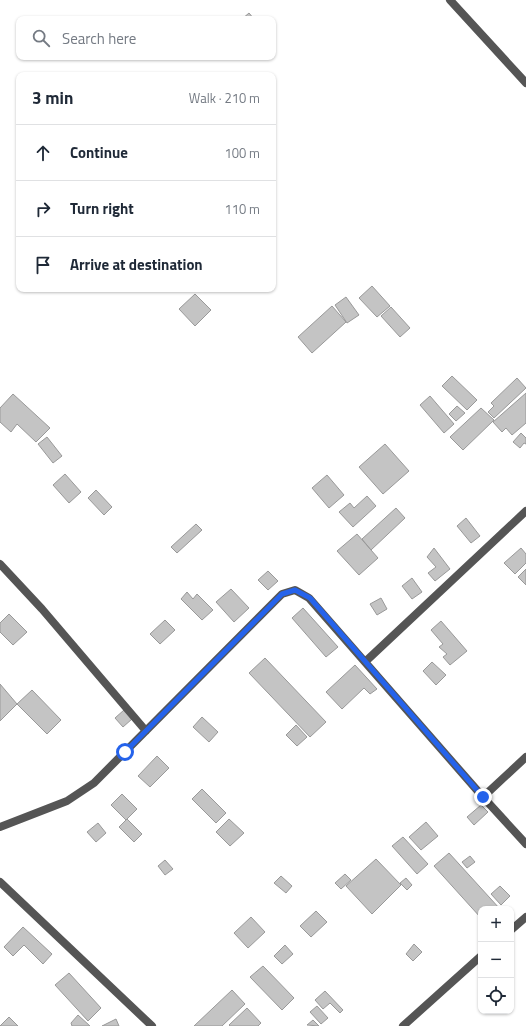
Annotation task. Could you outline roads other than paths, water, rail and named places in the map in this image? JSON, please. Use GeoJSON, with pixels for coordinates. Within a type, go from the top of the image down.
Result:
{"type":"FeatureCollection","features":[{"type":"Feature","properties":{"kind":"street"},"geometry":{"type":"LineString","coordinates":[[450,0],[526,83]]}},
{"type":"Feature","properties":{"kind":"street"},"geometry":{"type":"LineString","coordinates":[[365,662],[526,511]]}},
{"type":"Feature","properties":{"kind":"street"},"geometry":{"type":"LineString","coordinates":[[0,564],[42,609],[146,731]]}},
{"type":"Feature","properties":{"kind":"street"},"geometry":{"type":"LineString","coordinates":[[0,827],[67,801],[94,783],[282,594],[295,590],[310,598],[483,797],[526,844]]}},
{"type":"Feature","properties":{"kind":"street"},"geometry":{"type":"LineString","coordinates":[[483,797],[526,757]]}},
{"type":"Feature","properties":{"kind":"street"},"geometry":{"type":"LineString","coordinates":[[0,882],[152,1026]]}},
{"type":"Feature","properties":{"kind":"street"},"geometry":{"type":"LineString","coordinates":[[514,927],[526,917]]}},
{"type":"Feature","properties":{"kind":"street"},"geometry":{"type":"LineString","coordinates":[[403,1026],[478,959]]}}]}
